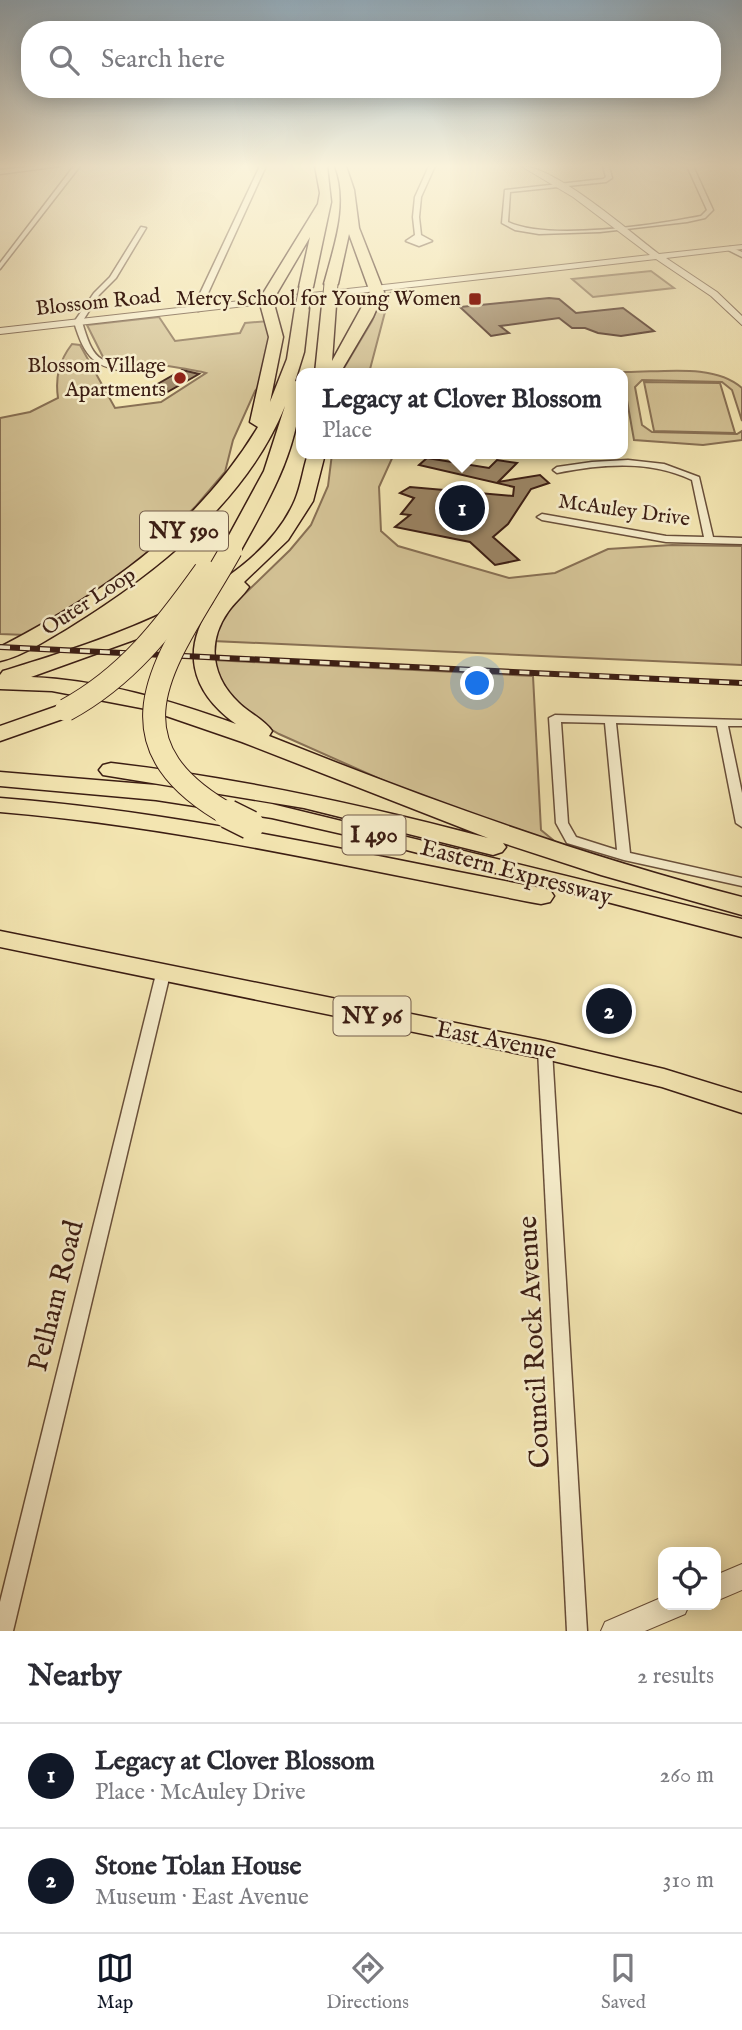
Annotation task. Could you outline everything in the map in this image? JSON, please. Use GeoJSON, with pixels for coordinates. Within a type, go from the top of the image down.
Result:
{"type":"FeatureCollection","features":[{"type":"Feature","properties":{"kind":"highway"},"geometry":{"type":"LineString","coordinates":[[220,494],[261,415],[276,337],[266,302],[301,242]]}},
{"type":"Feature","properties":{"kind":"highway","name":"Outer Loop"},"geometry":{"type":"LineString","coordinates":[[0,655],[59,624],[120,584],[166,548],[220,494],[253,450],[274,415],[293,368],[316,242]]}},
{"type":"Feature","properties":{"kind":"highway"},"geometry":{"type":"LineString","coordinates":[[323,368],[331,285],[339,242]]}},
{"type":"Feature","properties":{"kind":"highway"},"geometry":{"type":"LineString","coordinates":[[335,368],[366,317],[376,290],[358,242]]}},
{"type":"Feature","properties":{"kind":"highway"},"geometry":{"type":"LineString","coordinates":[[296,368],[298,344]]}},
{"type":"Feature","properties":{"kind":"highway"},"geometry":{"type":"LineString","coordinates":[[296,368],[292,417],[281,452],[232,550],[161,680],[151,720],[158,748],[174,774],[203,799],[250,825],[297,840],[462,879]]}},
{"type":"Feature","properties":{"kind":"highway","name":"Outer Loop"},"geometry":{"type":"LineString","coordinates":[[0,681],[120,639],[176,615],[242,574],[274,546],[292,525],[310,491],[315,459]]}},
{"type":"Feature","properties":{"kind":"highway"},"geometry":{"type":"LineString","coordinates":[[0,734],[66,710],[106,688],[136,663],[210,565],[266,483]]}},
{"type":"Feature","properties":{"kind":"highway"},"geometry":{"type":"LineString","coordinates":[[292,525],[272,554],[212,618],[204,639],[202,664],[215,692],[238,715],[278,741],[339,772]]}},
{"type":"Feature","properties":{"kind":"highway"},"geometry":{"type":"LineString","coordinates":[[0,681],[50,684],[115,693],[166,706],[446,815],[572,858],[742,906]]}},
{"type":"Feature","properties":{"kind":"highway","name":"Eastern Expressway"},"geometry":{"type":"LineString","coordinates":[[0,762],[139,773],[273,793],[742,906]]}},
{"type":"Feature","properties":{"kind":"highway","name":"Eastern Expressway"},"geometry":{"type":"LineString","coordinates":[[0,779],[135,790],[273,812],[391,839],[618,900],[742,928]]}},
{"type":"Feature","properties":{"kind":"highway"},"geometry":{"type":"LineString","coordinates":[[0,805],[127,818],[742,933]]}},
{"type":"Feature","properties":{"kind":"main road","name":"East Avenue"},"geometry":{"type":"LineString","coordinates":[[0,939],[545,1050],[664,1078],[742,1103]]}},
{"type":"Feature","properties":{"kind":"street"},"geometry":{"type":"LineString","coordinates":[[0,267],[19,242]]}},
{"type":"Feature","properties":{"kind":"street"},"geometry":{"type":"LineString","coordinates":[[132,370],[107,367],[96,362],[78,322],[96,294],[113,278],[135,242]]}},
{"type":"Feature","properties":{"kind":"street"},"geometry":{"type":"LineString","coordinates":[[201,309],[200,302],[228,242]]}},
{"type":"Feature","properties":{"kind":"street"},"geometry":{"type":"LineString","coordinates":[[637,242],[727,306],[742,322]]}},
{"type":"Feature","properties":{"kind":"street","name":"Blossom Road"},"geometry":{"type":"LineString","coordinates":[[0,331],[742,247]]}},
{"type":"Feature","properties":{"kind":"street"},"geometry":{"type":"LineString","coordinates":[[730,249],[742,256]]}},
{"type":"Feature","properties":{"kind":"street"},"geometry":{"type":"LineString","coordinates":[[557,470],[603,463],[637,464],[687,474],[696,479],[709,540]]}},
{"type":"Feature","properties":{"kind":"street","name":"McAuley Drive"},"geometry":{"type":"LineString","coordinates":[[542,517],[666,538],[742,541]]}},
{"type":"Feature","properties":{"kind":"street"},"geometry":{"type":"LineString","coordinates":[[742,723],[555,718],[562,823],[566,835],[577,842],[624,856],[742,882]]}},
{"type":"Feature","properties":{"kind":"street"},"geometry":{"type":"LineString","coordinates":[[610,719],[624,856]]}},
{"type":"Feature","properties":{"kind":"street"},"geometry":{"type":"LineString","coordinates":[[722,723],[742,823]]}},
{"type":"Feature","properties":{"kind":"street","name":"Pelham Road"},"geometry":{"type":"LineString","coordinates":[[3,1631],[163,974]]}},
{"type":"Feature","properties":{"kind":"street","name":"Council Rock Avenue"},"geometry":{"type":"LineString","coordinates":[[545,1050],[577,1631]]}},
{"type":"Feature","properties":{"kind":"street"},"geometry":{"type":"LineString","coordinates":[[721,1586],[742,1577]]}},
{"type":"Feature","properties":{"kind":"street"},"geometry":{"type":"LineString","coordinates":[[614,1631],[664,1610]]}},
{"type":"Feature","properties":{"kind":"shaded area"},"geometry":{"type":"Polygon","coordinates":[[[651,271],[674,288],[593,297],[572,279],[651,271]]]}},
{"type":"Feature","properties":{"kind":"shaded area"},"geometry":{"type":"Polygon","coordinates":[[[390,293],[370,368],[344,368],[372,321],[383,295],[390,293]]]}},
{"type":"Feature","properties":{"kind":"shaded area"},"geometry":{"type":"Polygon","coordinates":[[[159,317],[175,341],[240,333],[245,323],[269,321],[271,328],[263,381],[255,391],[233,440],[225,472],[196,506],[148,553],[104,587],[26,635],[0,634],[0,418],[30,412],[58,398],[59,370],[72,344],[80,345],[115,408],[161,402],[206,373],[154,364],[124,365],[105,361],[87,325],[159,317]]]}},
{"type":"Feature","properties":{"kind":"shaded area"},"geometry":{"type":"Polygon","coordinates":[[[628,372],[701,372],[730,380],[742,388],[742,421],[732,390],[722,382],[642,380],[635,387],[642,425],[652,432],[737,434],[742,431],[742,440],[703,445],[634,440],[628,406],[628,372]]]}},
{"type":"Feature","properties":{"kind":"shaded area"},"geometry":{"type":"Polygon","coordinates":[[[644,382],[720,383],[735,433],[654,431],[644,382]]]}},
{"type":"Feature","properties":{"kind":"shaded area"},"geometry":{"type":"Polygon","coordinates":[[[331,459],[392,459],[379,487],[381,531],[398,546],[509,578],[555,573],[608,549],[672,545],[742,546],[742,665],[213,641],[227,611],[290,550],[311,525],[328,486],[331,459]]]}},
{"type":"Feature","properties":{"kind":"shaded area"},"geometry":{"type":"Polygon","coordinates":[[[212,660],[533,676],[541,830],[558,844],[416,795],[279,734],[253,719],[232,701],[212,660]]]}},
{"type":"Feature","properties":{"kind":"building"},"geometry":{"type":"Polygon","coordinates":[[[559,299],[576,313],[623,308],[654,331],[621,336],[598,333],[585,328],[572,328],[559,318],[500,326],[509,333],[491,336],[460,307],[559,299]]]}},
{"type":"Feature","properties":{"kind":"building","name":"Blossom Village Apartments"},"geometry":{"type":"Polygon","coordinates":[[[182,370],[199,374],[164,394],[147,390],[182,370]]]}},
{"type":"Feature","properties":{"kind":"building"},"geometry":{"type":"Polygon","coordinates":[[[426,459],[433,459],[489,468],[497,460],[517,463],[498,482],[540,475],[549,483],[531,489],[508,524],[493,537],[519,560],[495,565],[470,542],[395,527],[410,515],[401,514],[414,498],[400,493],[410,487],[513,496],[514,487],[419,465],[426,459]]]}},
{"type":"Feature","properties":{"kind":"railway"},"geometry":{"type":"LineString","coordinates":[[0,647],[742,683]]}},
{"type":"Feature","properties":{"kind":"place","name":"Mercy School for Young Women"},"geometry":{"type":"Point","coordinates":[475,299]}},
{"type":"Feature","properties":{"kind":"place","name":"Blossom Village Apartments"},"geometry":{"type":"Point","coordinates":[180,378]}},
{"type":"Feature","properties":{"kind":"place","name":"Legacy at Clover Blossom"},"geometry":{"type":"Point","coordinates":[462,508]}},
{"type":"Feature","properties":{"kind":"place","name":"Stone Tolan House"},"geometry":{"type":"Point","coordinates":[609,1011]}}]}
